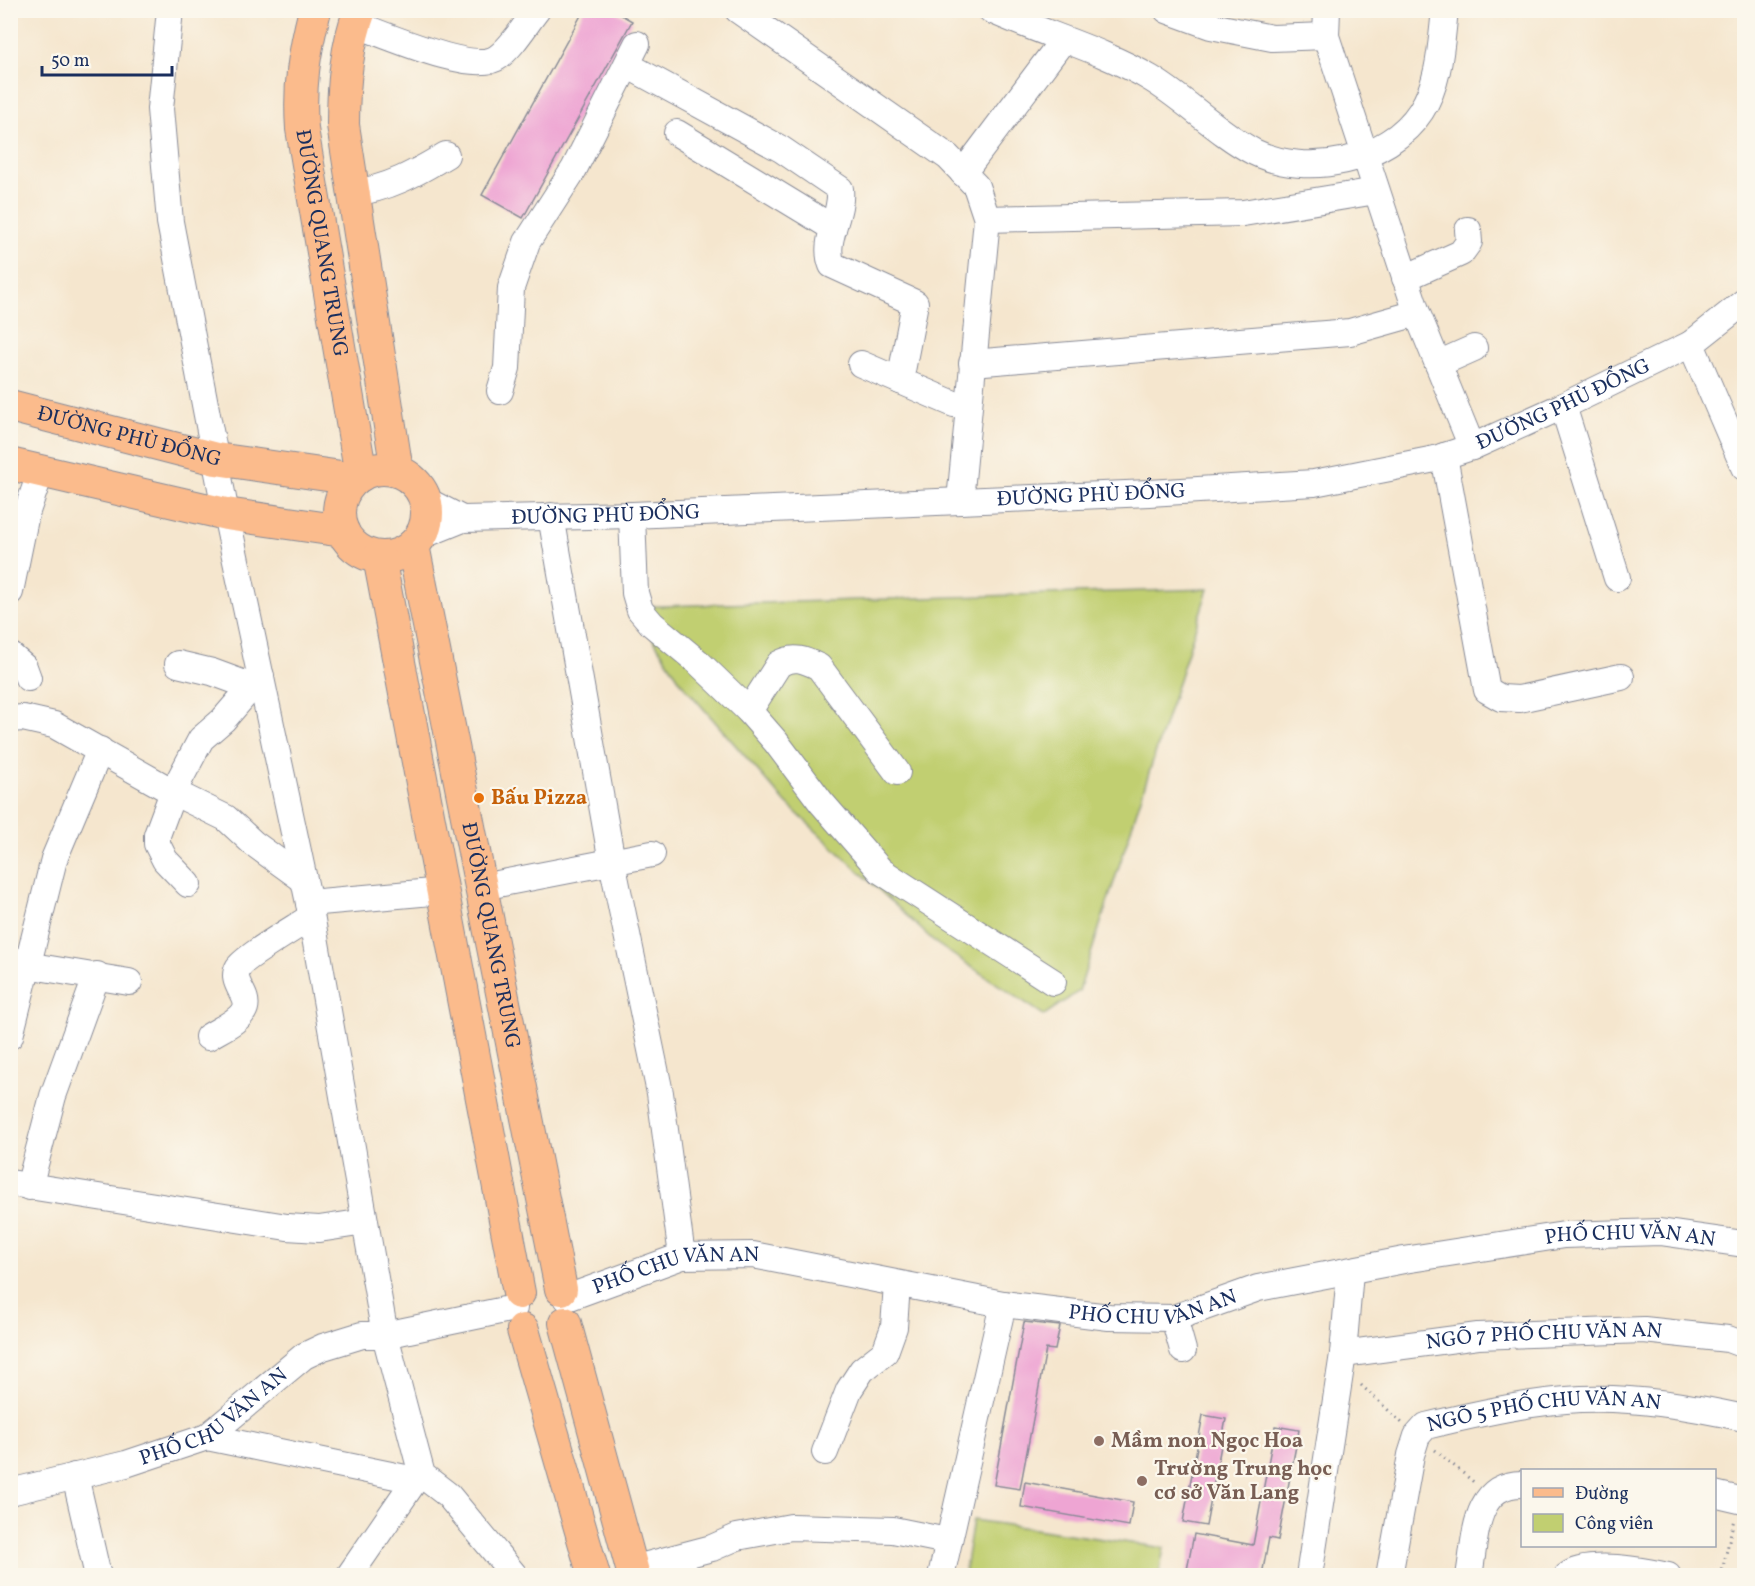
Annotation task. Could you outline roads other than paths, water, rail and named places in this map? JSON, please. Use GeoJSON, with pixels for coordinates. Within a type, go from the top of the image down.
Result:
{"type":"FeatureCollection","features":[{"type":"Feature","properties":{"kind":"main road","name":"ĐƯỜNG QUANG TRUNG"},"geometry":{"type":"LineString","coordinates":[[315,10],[304,51],[299,89],[302,129],[358,477]]}},
{"type":"Feature","properties":{"kind":"main road","name":"ĐƯỜNG QUANG TRUNG"},"geometry":{"type":"LineString","coordinates":[[358,17],[344,90],[343,125],[397,471]]}},
{"type":"Feature","properties":{"kind":"main road","name":"ĐƯỜNG PHÙ ĐỔNG"},"geometry":{"type":"LineString","coordinates":[[10,406],[216,459],[358,477]]}},
{"type":"Feature","properties":{"kind":"main road"},"geometry":{"type":"LineString","coordinates":[[10,464],[226,514],[343,531]]}},
{"type":"Feature","properties":{"kind":"main road"},"geometry":{"type":"LineString","coordinates":[[379,469],[397,471],[415,482],[425,500],[427,519],[417,541],[397,555],[379,557],[357,549],[343,531],[340,503],[346,490],[358,477],[379,469]]}},
{"type":"Feature","properties":{"kind":"main road","name":"ĐƯỜNG QUANG TRUNG"},"geometry":{"type":"LineString","coordinates":[[417,541],[564,1304],[633,1572]]}},
{"type":"Feature","properties":{"kind":"main road","name":"ĐƯỜNG QUANG TRUNG"},"geometry":{"type":"LineString","coordinates":[[379,557],[443,891],[519,1310],[594,1575]]}},
{"type":"Feature","properties":{"kind":"main road"},"geometry":{"type":"LineString","coordinates":[[537,1282],[552,1284],[564,1304],[557,1332],[546,1336],[534,1336],[519,1310],[537,1282]]}},
{"type":"Feature","properties":{"kind":"street"},"geometry":{"type":"LineString","coordinates":[[170,10],[160,109],[164,170],[171,222],[255,681],[308,900],[385,1335],[418,1477],[349,1575]]}},
{"type":"Feature","properties":{"kind":"street"},"geometry":{"type":"LineString","coordinates":[[358,17],[443,55],[476,63],[498,58],[537,10]]}},
{"type":"Feature","properties":{"kind":"street"},"geometry":{"type":"LineString","coordinates":[[738,10],[948,157],[976,186],[987,219],[960,501]]}},
{"type":"Feature","properties":{"kind":"street"},"geometry":{"type":"LineString","coordinates":[[991,10],[1095,52],[1149,78],[1254,152],[1286,161],[1320,164],[1365,156],[1397,139],[1422,111],[1436,77],[1445,10]]}},
{"type":"Feature","properties":{"kind":"street"},"geometry":{"type":"LineString","coordinates":[[1167,10],[1214,18],[1272,38],[1326,36]]}},
{"type":"Feature","properties":{"kind":"street"},"geometry":{"type":"LineString","coordinates":[[1327,10],[1326,36],[1405,278],[1472,447]]}},
{"type":"Feature","properties":{"kind":"street"},"geometry":{"type":"LineString","coordinates":[[963,173],[1063,40]]}},
{"type":"Feature","properties":{"kind":"street"},"geometry":{"type":"LineString","coordinates":[[500,392],[507,368],[511,288],[527,242],[574,169],[632,54],[781,148],[840,189],[842,203],[833,228],[829,257],[832,265],[915,303],[900,381]]}},
{"type":"Feature","properties":{"kind":"street"},"geometry":{"type":"LineString","coordinates":[[677,133],[833,228]]}},
{"type":"Feature","properties":{"kind":"street"},"geometry":{"type":"LineString","coordinates":[[758,183],[781,148]]}},
{"type":"Feature","properties":{"kind":"street"},"geometry":{"type":"LineString","coordinates":[[352,193],[368,191],[420,172],[446,155]]}},
{"type":"Feature","properties":{"kind":"street"},"geometry":{"type":"LineString","coordinates":[[987,219],[1243,213],[1376,190]]}},
{"type":"Feature","properties":{"kind":"street"},"geometry":{"type":"LineString","coordinates":[[1405,278],[1461,253],[1469,242],[1468,230]]}},
{"type":"Feature","properties":{"kind":"street","name":"ĐƯỜNG PHÙ ĐỔNG"},"geometry":{"type":"LineString","coordinates":[[417,541],[462,519],[632,515],[1314,483],[1444,456],[1472,447],[1691,344],[1744,302]]}},
{"type":"Feature","properties":{"kind":"street"},"geometry":{"type":"LineString","coordinates":[[972,363],[1350,332],[1417,313]]}},
{"type":"Feature","properties":{"kind":"street"},"geometry":{"type":"LineString","coordinates":[[1691,344],[1744,467]]}},
{"type":"Feature","properties":{"kind":"street"},"geometry":{"type":"LineString","coordinates":[[1438,364],[1474,348]]}},
{"type":"Feature","properties":{"kind":"street"},"geometry":{"type":"LineString","coordinates":[[861,364],[954,404],[968,405]]}},
{"type":"Feature","properties":{"kind":"street"},"geometry":{"type":"LineString","coordinates":[[1563,406],[1617,578]]}},
{"type":"Feature","properties":{"kind":"street"},"geometry":{"type":"LineString","coordinates":[[1444,456],[1487,690],[1501,698],[1519,699],[1621,677]]}},
{"type":"Feature","properties":{"kind":"street"},"geometry":{"type":"LineString","coordinates":[[10,592],[26,514],[41,471]]}},
{"type":"Feature","properties":{"kind":"street","name":"ĐƯỜNG PHÙ ĐỔNG"},"geometry":{"type":"LineString","coordinates":[[425,500],[462,519]]}},
{"type":"Feature","properties":{"kind":"street"},"geometry":{"type":"LineString","coordinates":[[632,515],[635,593],[640,610],[749,711],[776,742],[820,802],[881,871],[1053,982]]}},
{"type":"Feature","properties":{"kind":"street"},"geometry":{"type":"LineString","coordinates":[[551,516],[612,862],[660,1093],[682,1256]]}},
{"type":"Feature","properties":{"kind":"street"},"geometry":{"type":"LineString","coordinates":[[10,655],[24,667],[28,678]]}},
{"type":"Feature","properties":{"kind":"street"},"geometry":{"type":"LineString","coordinates":[[749,711],[779,664],[787,659],[804,659],[819,667],[897,772]]}},
{"type":"Feature","properties":{"kind":"street"},"geometry":{"type":"LineString","coordinates":[[178,664],[255,681]]}},
{"type":"Feature","properties":{"kind":"street"},"geometry":{"type":"LineString","coordinates":[[189,884],[165,860],[157,844],[157,835],[173,792],[201,739],[224,720],[255,681]]}},
{"type":"Feature","properties":{"kind":"street"},"geometry":{"type":"LineString","coordinates":[[10,719],[23,718],[54,725],[173,792],[226,818],[308,900]]}},
{"type":"Feature","properties":{"kind":"street"},"geometry":{"type":"LineString","coordinates":[[10,1036],[54,859],[100,750]]}},
{"type":"Feature","properties":{"kind":"street"},"geometry":{"type":"LineString","coordinates":[[482,887],[652,854]]}},
{"type":"Feature","properties":{"kind":"street"},"geometry":{"type":"LineString","coordinates":[[208,1037],[238,1017],[244,1009],[245,1001],[236,980],[240,965],[308,900],[443,891]]}},
{"type":"Feature","properties":{"kind":"street"},"geometry":{"type":"LineString","coordinates":[[26,965],[129,982]]}},
{"type":"Feature","properties":{"kind":"street"},"geometry":{"type":"LineString","coordinates":[[97,975],[20,1185],[287,1227],[320,1229],[365,1222]]}},
{"type":"Feature","properties":{"kind":"street","name":"PHỐ CHU VĂN AN"},"geometry":{"type":"LineString","coordinates":[[564,1304],[682,1256],[753,1255],[1003,1304],[1109,1317],[1174,1318],[1258,1288],[1404,1260],[1564,1235],[1660,1232],[1744,1244]]}},
{"type":"Feature","properties":{"kind":"street"},"geometry":{"type":"LineString","coordinates":[[1309,1575],[1343,1354],[1350,1272]]}},
{"type":"Feature","properties":{"kind":"street"},"geometry":{"type":"LineString","coordinates":[[825,1452],[849,1390],[862,1370],[885,1352],[894,1327],[897,1285]]}},
{"type":"Feature","properties":{"kind":"street"},"geometry":{"type":"LineString","coordinates":[[941,1575],[1003,1304]]}},
{"type":"Feature","properties":{"kind":"street","name":"PHỐ CHU VĂN AN"},"geometry":{"type":"LineString","coordinates":[[10,1492],[126,1464],[207,1437],[304,1356],[323,1347],[362,1335],[385,1335],[519,1310]]}},
{"type":"Feature","properties":{"kind":"street"},"geometry":{"type":"LineString","coordinates":[[1174,1318],[1183,1350]]}},
{"type":"Feature","properties":{"kind":"street","name":"NGÕ 7 PHỐ CHU VĂN AN"},"geometry":{"type":"LineString","coordinates":[[1343,1354],[1478,1336],[1644,1330],[1728,1339],[1744,1345]]}},
{"type":"Feature","properties":{"kind":"street","name":"NGÕ 5 PHỐ CHU VĂN AN"},"geometry":{"type":"LineString","coordinates":[[1389,1575],[1411,1455],[1417,1436],[1426,1426],[1567,1400],[1643,1402],[1698,1408],[1744,1418]]}},
{"type":"Feature","properties":{"kind":"street"},"geometry":{"type":"LineString","coordinates":[[207,1437],[418,1477],[448,1495],[515,1575]]}},
{"type":"Feature","properties":{"kind":"street"},"geometry":{"type":"LineString","coordinates":[[75,1476],[98,1575]]}},
{"type":"Feature","properties":{"kind":"street"},"geometry":{"type":"LineString","coordinates":[[1469,1575],[1482,1506],[1489,1495],[1513,1484],[1521,1484]]}},
{"type":"Feature","properties":{"kind":"street"},"geometry":{"type":"LineString","coordinates":[[633,1572],[712,1548],[737,1537],[791,1527],[893,1530],[947,1541]]}},
{"type":"Feature","properties":{"kind":"street"},"geometry":{"type":"LineString","coordinates":[[1567,1575],[1572,1571],[1597,1567],[1668,1575]]}},
{"type":"Feature","properties":{"kind":"place","name":"Bấu Pizza"},"geometry":{"type":"Point","coordinates":[479,798]}},
{"type":"Feature","properties":{"kind":"place","name":"Mầm non Ngọc Hoa"},"geometry":{"type":"Point","coordinates":[1099,1441]}},
{"type":"Feature","properties":{"kind":"place","name":"Trường Trung học cơ sở Văn Lang"},"geometry":{"type":"Point","coordinates":[1142,1481]}}]}
